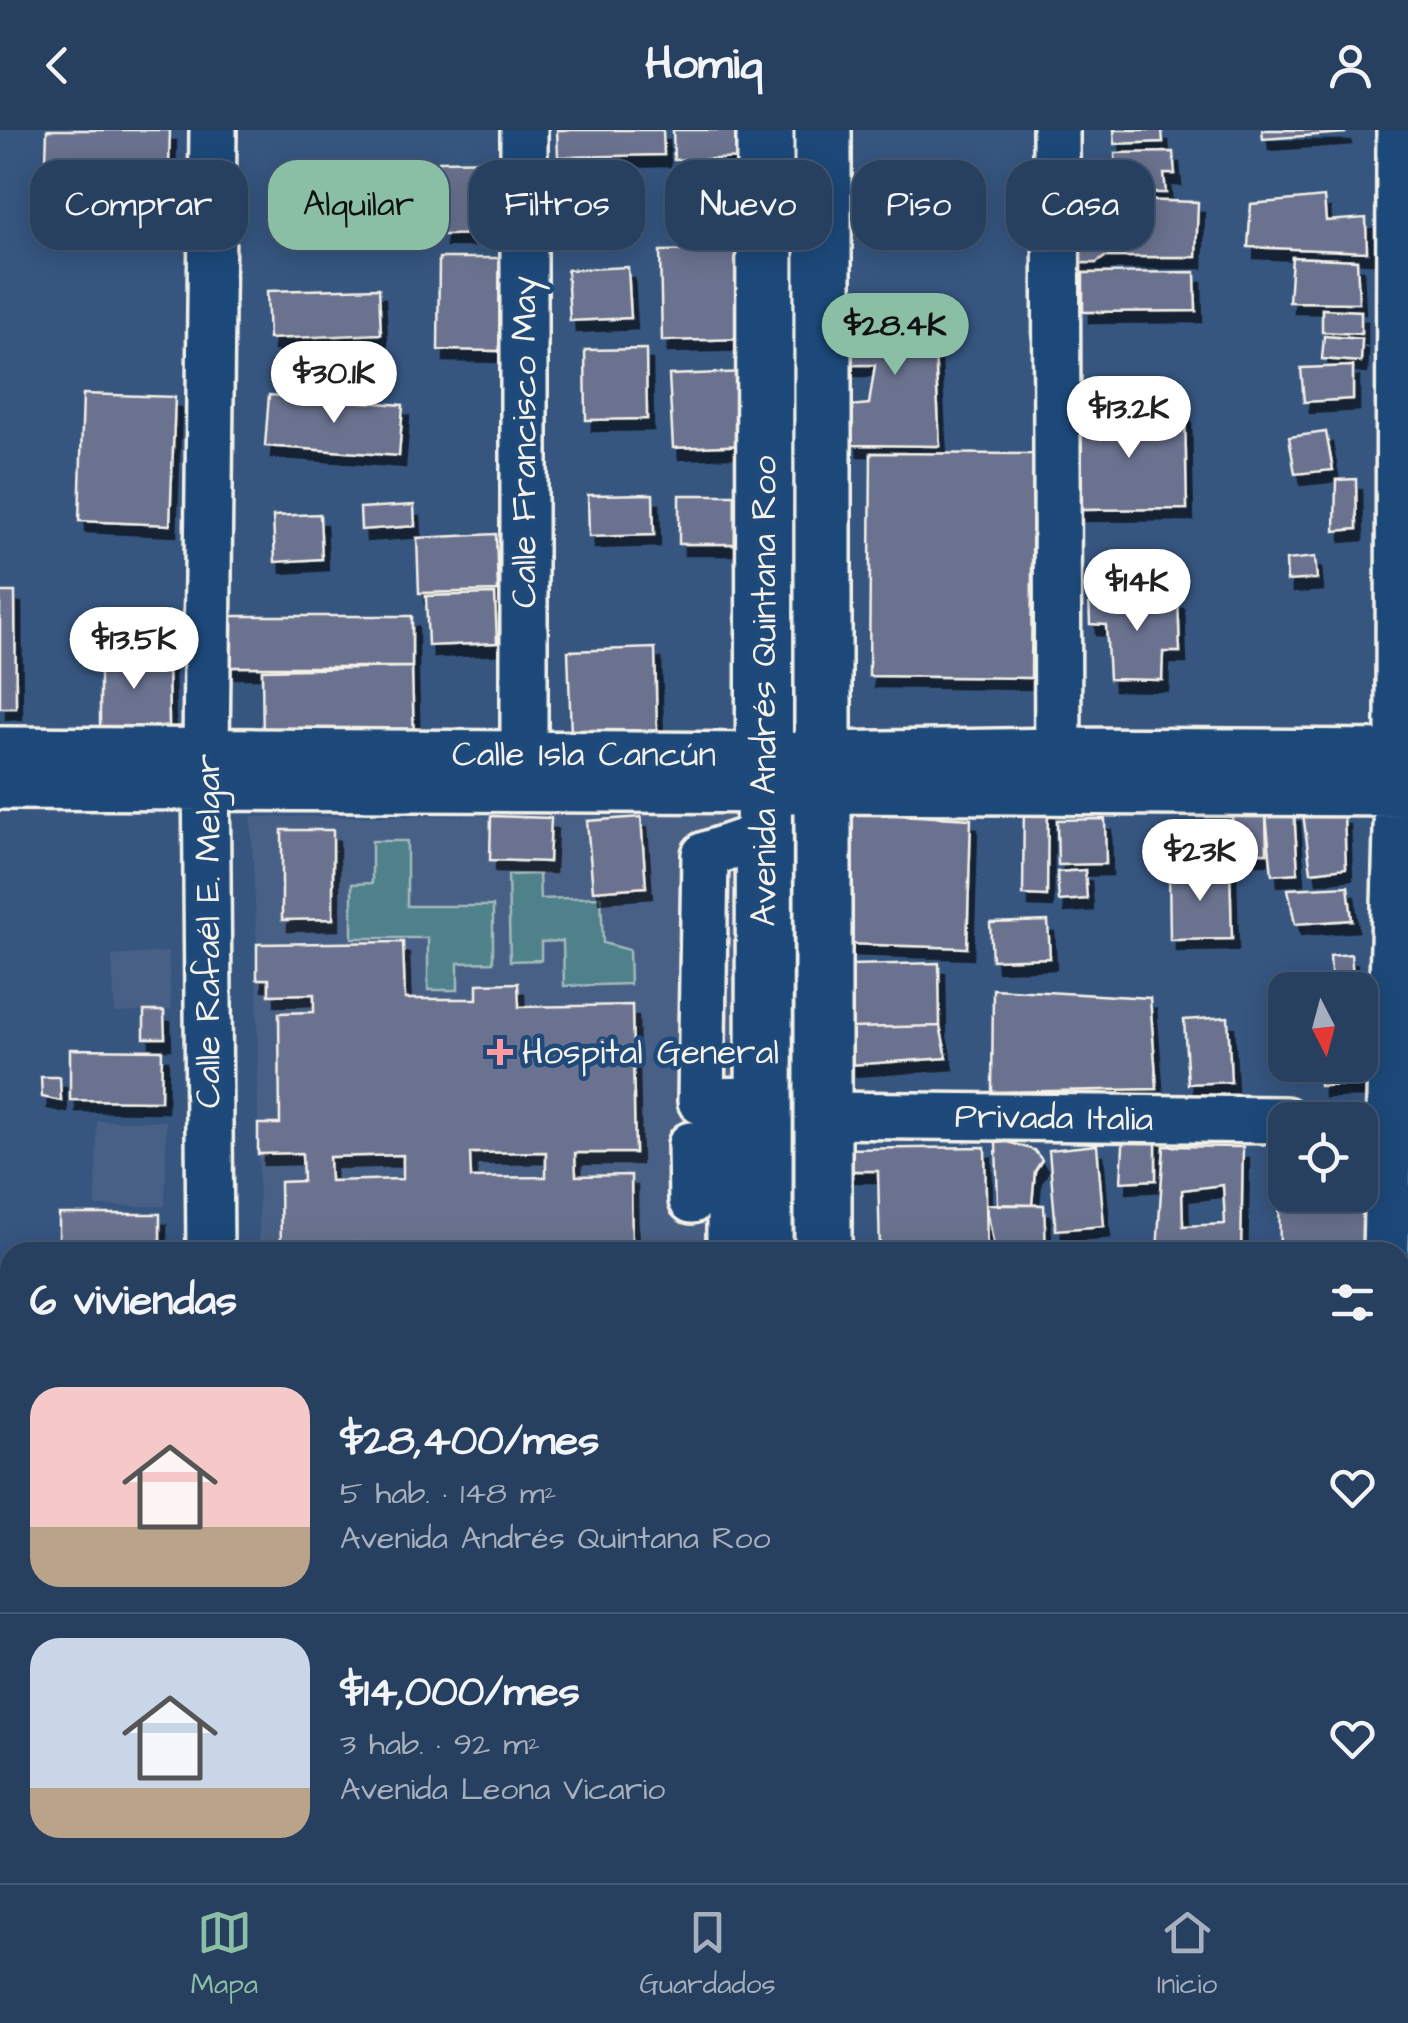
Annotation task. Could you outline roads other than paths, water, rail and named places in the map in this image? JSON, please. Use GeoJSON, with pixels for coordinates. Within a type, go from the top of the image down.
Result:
{"type":"FeatureCollection","features":[{"type":"Feature","properties":{"kind":"main road","name":"Avenida Andrés Quintana Roo"},"geometry":{"type":"LineString","coordinates":[[763,1242],[753,1130],[764,794],[765,130]]}},
{"type":"Feature","properties":{"kind":"main road","name":"Avenida Andrés Quintana Roo"},"geometry":{"type":"LineString","coordinates":[[823,130],[823,1242]]}},
{"type":"Feature","properties":{"kind":"street","name":"Calle Rafaél E. Melgar"},"geometry":{"type":"LineString","coordinates":[[210,1242],[207,770],[212,130]]}},
{"type":"Feature","properties":{"kind":"street","name":"Calle Francisco May"},"geometry":{"type":"LineString","coordinates":[[524,130],[524,754]]}},
{"type":"Feature","properties":{"kind":"street"},"geometry":{"type":"LineString","coordinates":[[1056,130],[1058,772]]}},
{"type":"Feature","properties":{"kind":"street"},"geometry":{"type":"LineString","coordinates":[[1376,1102],[1403,773],[1400,130]]}},
{"type":"Feature","properties":{"kind":"street","name":"Calle Isla Cancún"},"geometry":{"type":"LineString","coordinates":[[0,750],[207,770],[764,794],[823,773],[1403,773]]}},
{"type":"Feature","properties":{"kind":"street","name":"Calle Isla Cancún"},"geometry":{"type":"LineString","coordinates":[[0,786],[207,770],[524,754],[764,794]]}},
{"type":"Feature","properties":{"kind":"street","name":"Privada Italia"},"geometry":{"type":"LineString","coordinates":[[823,1115],[1268,1120]]}},
{"type":"Feature","properties":{"kind":"street"},"geometry":{"type":"LineString","coordinates":[[692,1200],[691,1145],[753,1130]]}},
{"type":"Feature","properties":{"kind":"street"},"geometry":{"type":"LineString","coordinates":[[1378,1165],[1385,1242]]}},
{"type":"Feature","properties":{"kind":"place","name":"Hospital General"},"geometry":{"type":"Point","coordinates":[500,1052]}}]}
